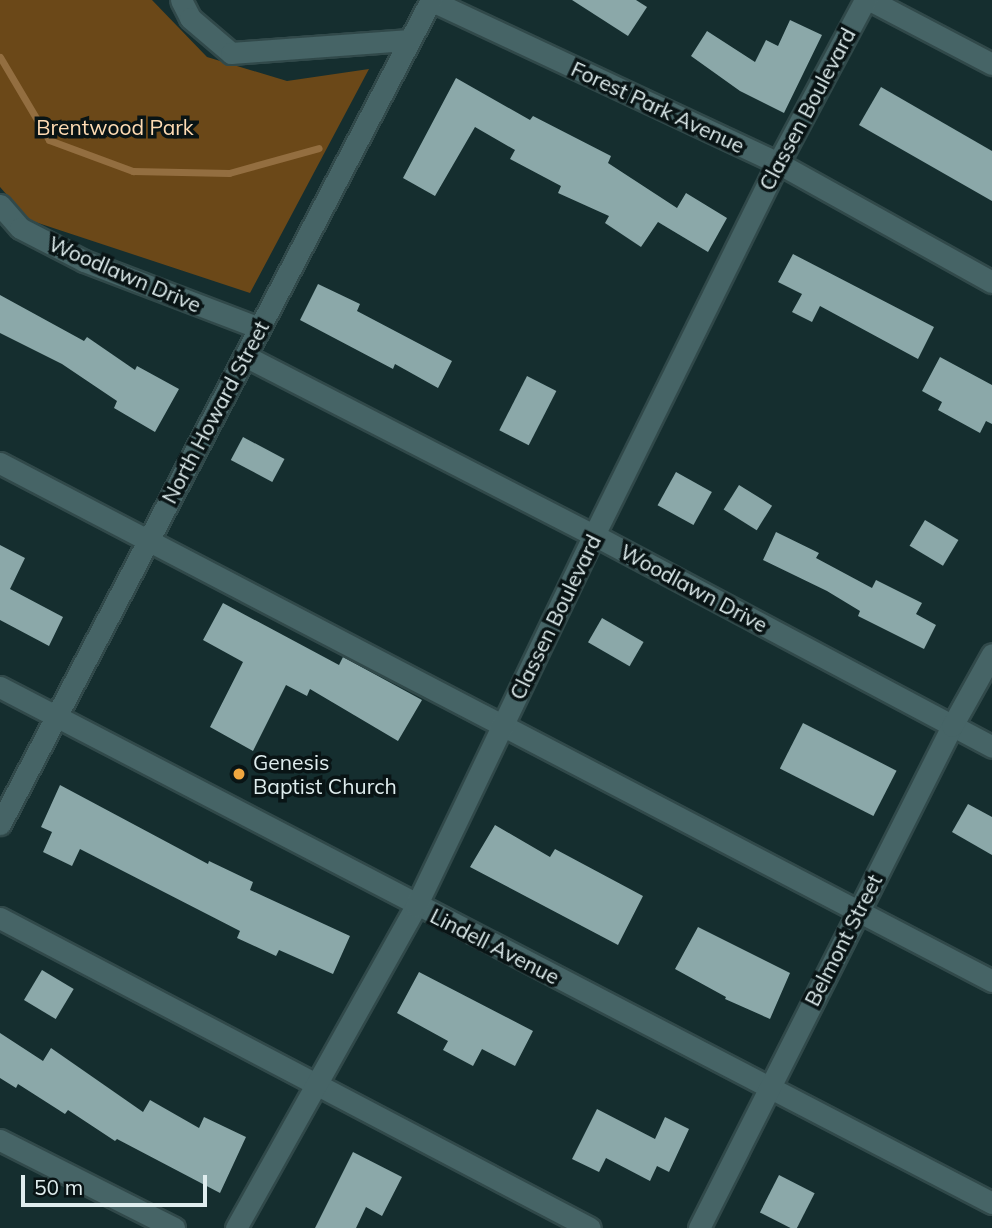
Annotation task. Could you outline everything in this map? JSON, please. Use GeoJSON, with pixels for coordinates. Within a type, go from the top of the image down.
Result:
{"type":"FeatureCollection","features":[{"type":"Feature","properties":{"kind":"street"},"geometry":{"type":"LineString","coordinates":[[181,0],[190,18],[231,53],[410,40]]}},
{"type":"Feature","properties":{"kind":"street","name":"North Howard Street"},"geometry":{"type":"LineString","coordinates":[[0,824],[430,0]]}},
{"type":"Feature","properties":{"kind":"street","name":"Forest Park Avenue"},"geometry":{"type":"LineString","coordinates":[[430,0],[778,163],[992,282]]}},
{"type":"Feature","properties":{"kind":"street"},"geometry":{"type":"LineString","coordinates":[[868,0],[992,64]]}},
{"type":"Feature","properties":{"kind":"street","name":"Classen Boulevard"},"geometry":{"type":"LineString","coordinates":[[236,1228],[416,906],[594,535],[778,163],[868,0]]}},
{"type":"Feature","properties":{"kind":"street","name":"Woodlawn Drive"},"geometry":{"type":"LineString","coordinates":[[0,205],[20,228],[85,261],[260,328]]}},
{"type":"Feature","properties":{"kind":"street","name":"Woodlawn Drive"},"geometry":{"type":"LineString","coordinates":[[245,356],[594,535],[992,747]]}},
{"type":"Feature","properties":{"kind":"street"},"geometry":{"type":"LineString","coordinates":[[0,463],[992,981]]}},
{"type":"Feature","properties":{"kind":"street","name":"Belmont Street"},"geometry":{"type":"LineString","coordinates":[[699,1228],[858,910],[992,654]]}},
{"type":"Feature","properties":{"kind":"street","name":"Lindell Avenue"},"geometry":{"type":"LineString","coordinates":[[0,687],[416,906],[769,1085],[992,1203]]}},
{"type":"Feature","properties":{"kind":"street"},"geometry":{"type":"LineString","coordinates":[[0,918],[590,1228]]}},
{"type":"Feature","properties":{"kind":"street"},"geometry":{"type":"LineString","coordinates":[[0,1140],[174,1228]]}},
{"type":"Feature","properties":{"kind":"green space","name":"Brentwood Park"},"geometry":{"type":"Polygon","coordinates":[[[0,0],[152,0],[207,57],[287,81],[369,69],[250,293],[29,220],[0,187],[0,0]]]}},
{"type":"Feature","properties":{"kind":"building"},"geometry":{"type":"Polygon","coordinates":[[[572,0],[636,0],[647,7],[628,36],[572,0]]]}},
{"type":"Feature","properties":{"kind":"building"},"geometry":{"type":"Polygon","coordinates":[[[790,20],[822,35],[784,113],[740,91],[691,56],[707,31],[755,62],[766,40],[778,46],[790,20]]]}},
{"type":"Feature","properties":{"kind":"building"},"geometry":{"type":"Polygon","coordinates":[[[456,78],[530,120],[533,116],[611,156],[608,163],[677,208],[686,193],[727,218],[708,252],[658,222],[641,247],[605,223],[609,216],[558,193],[561,186],[510,159],[515,150],[475,127],[435,196],[403,178],[456,78]]]}},
{"type":"Feature","properties":{"kind":"building"},"geometry":{"type":"Polygon","coordinates":[[[881,87],[992,151],[992,201],[859,125],[881,87]]]}},
{"type":"Feature","properties":{"kind":"building"},"geometry":{"type":"Polygon","coordinates":[[[793,254],[934,327],[918,359],[820,306],[812,322],[792,312],[802,294],[778,282],[793,254]]]}},
{"type":"Feature","properties":{"kind":"building"},"geometry":{"type":"Polygon","coordinates":[[[318,284],[360,304],[357,311],[452,361],[438,388],[395,364],[393,369],[300,320],[318,284]]]}},
{"type":"Feature","properties":{"kind":"building"},"geometry":{"type":"Polygon","coordinates":[[[0,295],[84,341],[87,337],[135,370],[137,366],[179,389],[155,432],[114,408],[117,401],[62,364],[0,333],[0,295]]]}},
{"type":"Feature","properties":{"kind":"building"},"geometry":{"type":"Polygon","coordinates":[[[940,357],[992,385],[992,424],[986,421],[980,433],[938,410],[942,402],[922,391],[940,357]]]}},
{"type":"Feature","properties":{"kind":"building"},"geometry":{"type":"Polygon","coordinates":[[[527,376],[556,391],[529,445],[499,430],[527,376]]]}},
{"type":"Feature","properties":{"kind":"building"},"geometry":{"type":"Polygon","coordinates":[[[243,437],[284,459],[272,482],[231,460],[243,437]]]}},
{"type":"Feature","properties":{"kind":"building"},"geometry":{"type":"Polygon","coordinates":[[[676,472],[712,492],[693,525],[658,505],[676,472]]]}},
{"type":"Feature","properties":{"kind":"building"},"geometry":{"type":"Polygon","coordinates":[[[739,485],[772,506],[757,530],[724,510],[739,485]]]}},
{"type":"Feature","properties":{"kind":"building"},"geometry":{"type":"Polygon","coordinates":[[[925,520],[958,540],[943,566],[910,546],[925,520]]]}},
{"type":"Feature","properties":{"kind":"building"},"geometry":{"type":"Polygon","coordinates":[[[776,532],[819,553],[816,558],[872,588],[876,580],[922,603],[916,614],[936,625],[924,649],[858,616],[860,611],[827,591],[763,560],[776,532]]]}},
{"type":"Feature","properties":{"kind":"building"},"geometry":{"type":"Polygon","coordinates":[[[0,545],[25,558],[10,589],[63,617],[49,646],[0,620],[0,545]]]}},
{"type":"Feature","properties":{"kind":"building"},"geometry":{"type":"Polygon","coordinates":[[[223,603],[339,665],[343,657],[422,700],[398,741],[310,689],[307,696],[286,685],[253,751],[210,727],[243,662],[203,640],[223,603]]]}},
{"type":"Feature","properties":{"kind":"building"},"geometry":{"type":"Polygon","coordinates":[[[602,618],[644,642],[630,666],[588,642],[602,618]]]}},
{"type":"Feature","properties":{"kind":"building"},"geometry":{"type":"Polygon","coordinates":[[[803,723],[897,771],[873,816],[780,768],[803,723]]]}},
{"type":"Feature","properties":{"kind":"building"},"geometry":{"type":"Polygon","coordinates":[[[60,785],[208,864],[209,861],[253,882],[250,890],[350,936],[333,974],[279,950],[276,956],[237,938],[240,931],[80,849],[72,866],[43,852],[52,832],[41,827],[60,785]]]}},
{"type":"Feature","properties":{"kind":"building"},"geometry":{"type":"Polygon","coordinates":[[[968,804],[992,817],[992,855],[952,832],[968,804]]]}},
{"type":"Feature","properties":{"kind":"building"},"geometry":{"type":"Polygon","coordinates":[[[495,825],[550,857],[555,849],[643,896],[618,945],[470,867],[495,825]]]}},
{"type":"Feature","properties":{"kind":"building"},"geometry":{"type":"Polygon","coordinates":[[[698,927],[790,973],[770,1019],[725,999],[726,997],[675,969],[698,927]]]}},
{"type":"Feature","properties":{"kind":"building"},"geometry":{"type":"Polygon","coordinates":[[[42,970],[74,989],[56,1019],[24,1000],[42,970]]]}},
{"type":"Feature","properties":{"kind":"building"},"geometry":{"type":"Polygon","coordinates":[[[419,972],[533,1031],[515,1066],[482,1049],[473,1066],[443,1050],[448,1041],[397,1013],[419,972]]]}},
{"type":"Feature","properties":{"kind":"building"},"geometry":{"type":"Polygon","coordinates":[[[0,1033],[43,1061],[51,1048],[143,1112],[150,1100],[199,1128],[204,1117],[246,1137],[220,1193],[117,1139],[115,1141],[68,1110],[65,1114],[18,1084],[16,1088],[0,1078],[0,1033]]]}},
{"type":"Feature","properties":{"kind":"building"},"geometry":{"type":"Polygon","coordinates":[[[597,1109],[655,1139],[665,1117],[689,1129],[669,1172],[657,1166],[650,1181],[606,1158],[599,1172],[572,1159],[597,1109]]]}},
{"type":"Feature","properties":{"kind":"building"},"geometry":{"type":"Polygon","coordinates":[[[353,1152],[402,1177],[382,1216],[366,1207],[356,1228],[315,1228],[353,1152]]]}},
{"type":"Feature","properties":{"kind":"building"},"geometry":{"type":"Polygon","coordinates":[[[779,1175],[815,1193],[797,1228],[791,1228],[760,1212],[779,1175]]]}},
{"type":"Feature","properties":{"kind":"waterway"},"geometry":{"type":"LineString","coordinates":[[0,57],[49,140],[133,171],[229,173],[319,148]]}},
{"type":"Feature","properties":{"kind":"place","name":"Genesis Baptist Church"},"geometry":{"type":"Point","coordinates":[239,774]}}]}
